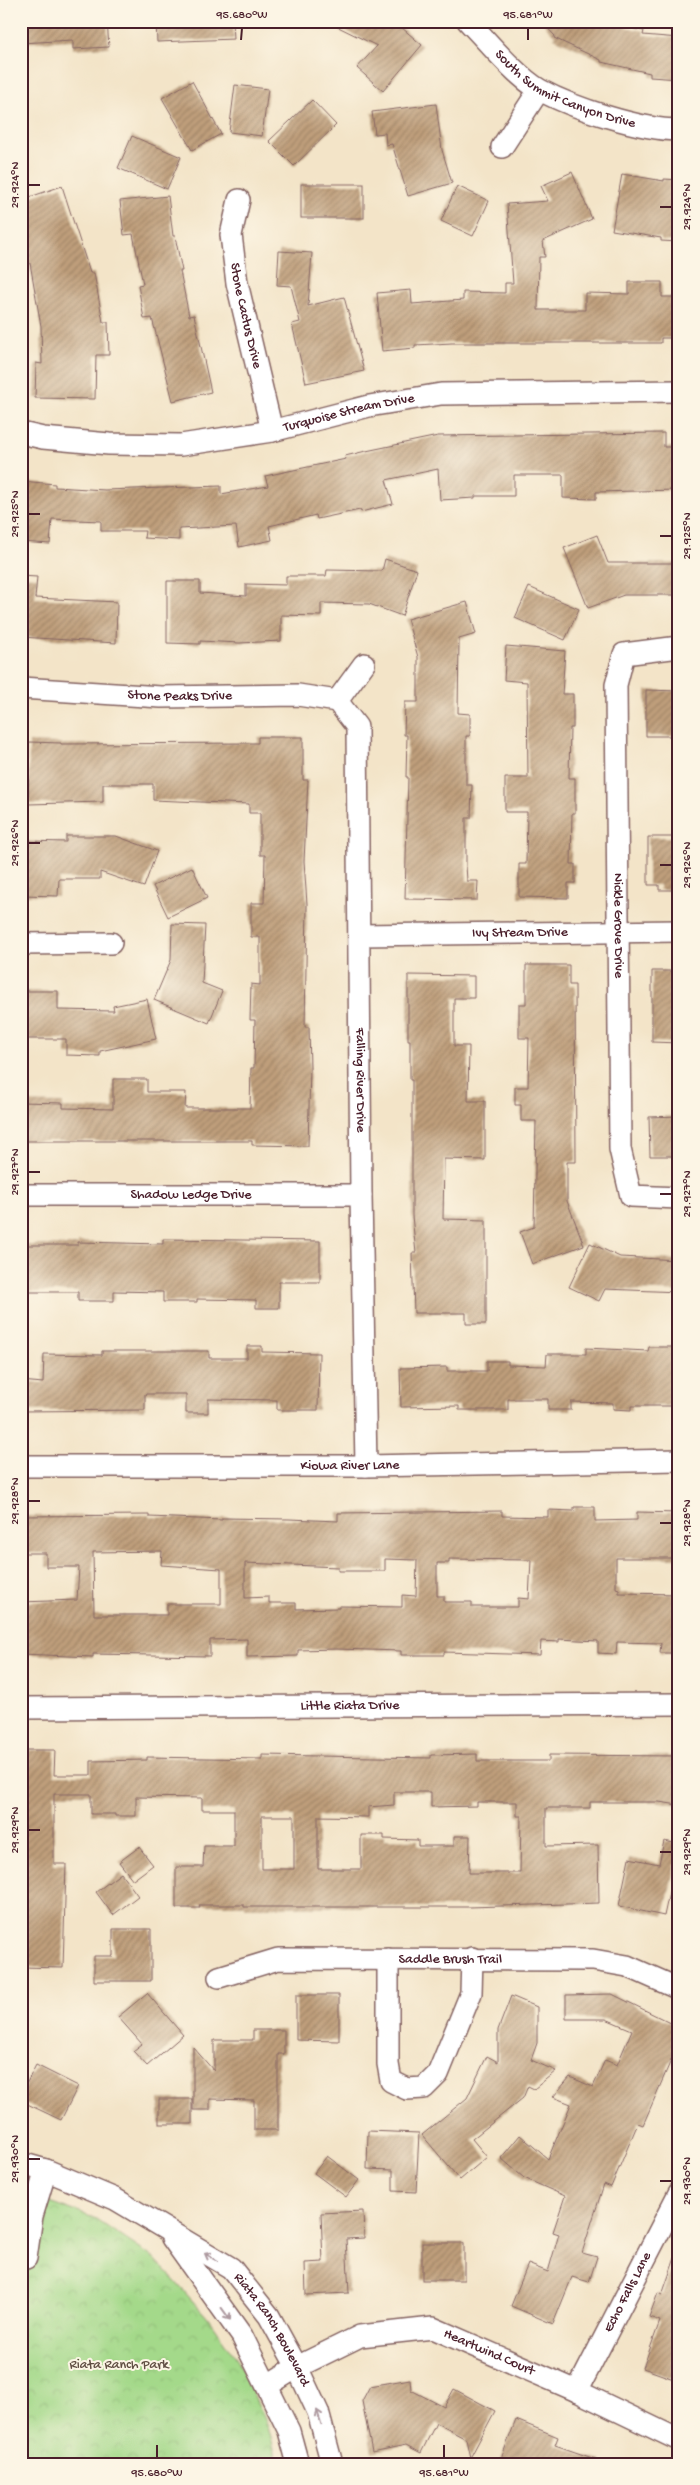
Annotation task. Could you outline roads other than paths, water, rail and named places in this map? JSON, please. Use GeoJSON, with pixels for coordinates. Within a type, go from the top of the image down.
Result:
{"type":"FeatureCollection","features":[{"type":"Feature","properties":{"kind":"street","name":"South Summit Canyon Drive"},"geometry":{"type":"LineString","coordinates":[[468,21],[503,58],[538,90],[606,116],[667,130],[679,130]]}},
{"type":"Feature","properties":{"kind":"street"},"geometry":{"type":"LineString","coordinates":[[502,147],[538,90]]}},
{"type":"Feature","properties":{"kind":"street","name":"Stone Cactus Drive"},"geometry":{"type":"LineString","coordinates":[[239,200],[231,235],[235,264],[272,431]]}},
{"type":"Feature","properties":{"kind":"street","name":"Turquoise Stream Drive"},"geometry":{"type":"LineString","coordinates":[[21,433],[43,438],[110,444],[181,445],[272,431],[369,406],[440,394],[679,391]]}},
{"type":"Feature","properties":{"kind":"street","name":"Nickle Grove Drive"},"geometry":{"type":"LineString","coordinates":[[679,647],[624,654],[616,685],[620,1149],[631,1196],[679,1198]]}},
{"type":"Feature","properties":{"kind":"street"},"geometry":{"type":"LineString","coordinates":[[337,701],[364,664]]}},
{"type":"Feature","properties":{"kind":"street","name":"Stone Peaks Drive"},"geometry":{"type":"LineString","coordinates":[[21,688],[160,697],[298,695],[337,701]]}},
{"type":"Feature","properties":{"kind":"street","name":"Falling River Drive"},"geometry":{"type":"LineString","coordinates":[[337,701],[357,727],[361,1195],[366,1466]]}},
{"type":"Feature","properties":{"kind":"street","name":"Ivy Stream Drive"},"geometry":{"type":"LineString","coordinates":[[360,935],[679,931]]}},
{"type":"Feature","properties":{"kind":"street"},"geometry":{"type":"LineString","coordinates":[[21,944],[111,943]]}},
{"type":"Feature","properties":{"kind":"street","name":"Shadow Ledge Drive"},"geometry":{"type":"LineString","coordinates":[[21,1195],[361,1195]]}},
{"type":"Feature","properties":{"kind":"street","name":"Kiowa River Lane"},"geometry":{"type":"LineString","coordinates":[[21,1466],[366,1466],[679,1460]]}},
{"type":"Feature","properties":{"kind":"street","name":"Little Riata Drive"},"geometry":{"type":"LineString","coordinates":[[21,1708],[679,1704]]}},
{"type":"Feature","properties":{"kind":"street"},"geometry":{"type":"LineString","coordinates":[[388,1959],[388,2064],[391,2081],[407,2090],[424,2088],[438,2074],[471,1993],[472,1958]]}},
{"type":"Feature","properties":{"kind":"street","name":"Saddle Brush Trail"},"geometry":{"type":"LineString","coordinates":[[219,1977],[278,1959],[472,1958],[593,1960],[627,1966],[679,1989]]}},
{"type":"Feature","properties":{"kind":"street","name":"Riata Ranch Boulevard"},"geometry":{"type":"LineString","coordinates":[[21,2163],[46,2170],[115,2199],[167,2232],[231,2268],[269,2316],[297,2367],[318,2412],[332,2464]]}},
{"type":"Feature","properties":{"kind":"street"},"geometry":{"type":"LineString","coordinates":[[21,2258],[26,2258],[32,2216],[46,2170]]}},
{"type":"Feature","properties":{"kind":"street","name":"Echo Falls Lane"},"geometry":{"type":"LineString","coordinates":[[576,2391],[679,2193]]}},
{"type":"Feature","properties":{"kind":"street","name":"Riata Ranch Boulevard"},"geometry":{"type":"LineString","coordinates":[[167,2232],[242,2336],[268,2385],[289,2431],[298,2464]]}},
{"type":"Feature","properties":{"kind":"street","name":"Heartwind Court"},"geometry":{"type":"LineString","coordinates":[[268,2385],[297,2367],[360,2336],[433,2328],[576,2391],[679,2440]]}},
{"type":"Feature","properties":{"kind":"park label","name":"Riata Ranch Park"},"geometry":{"type":"Point","coordinates":[119,2365]}}]}
